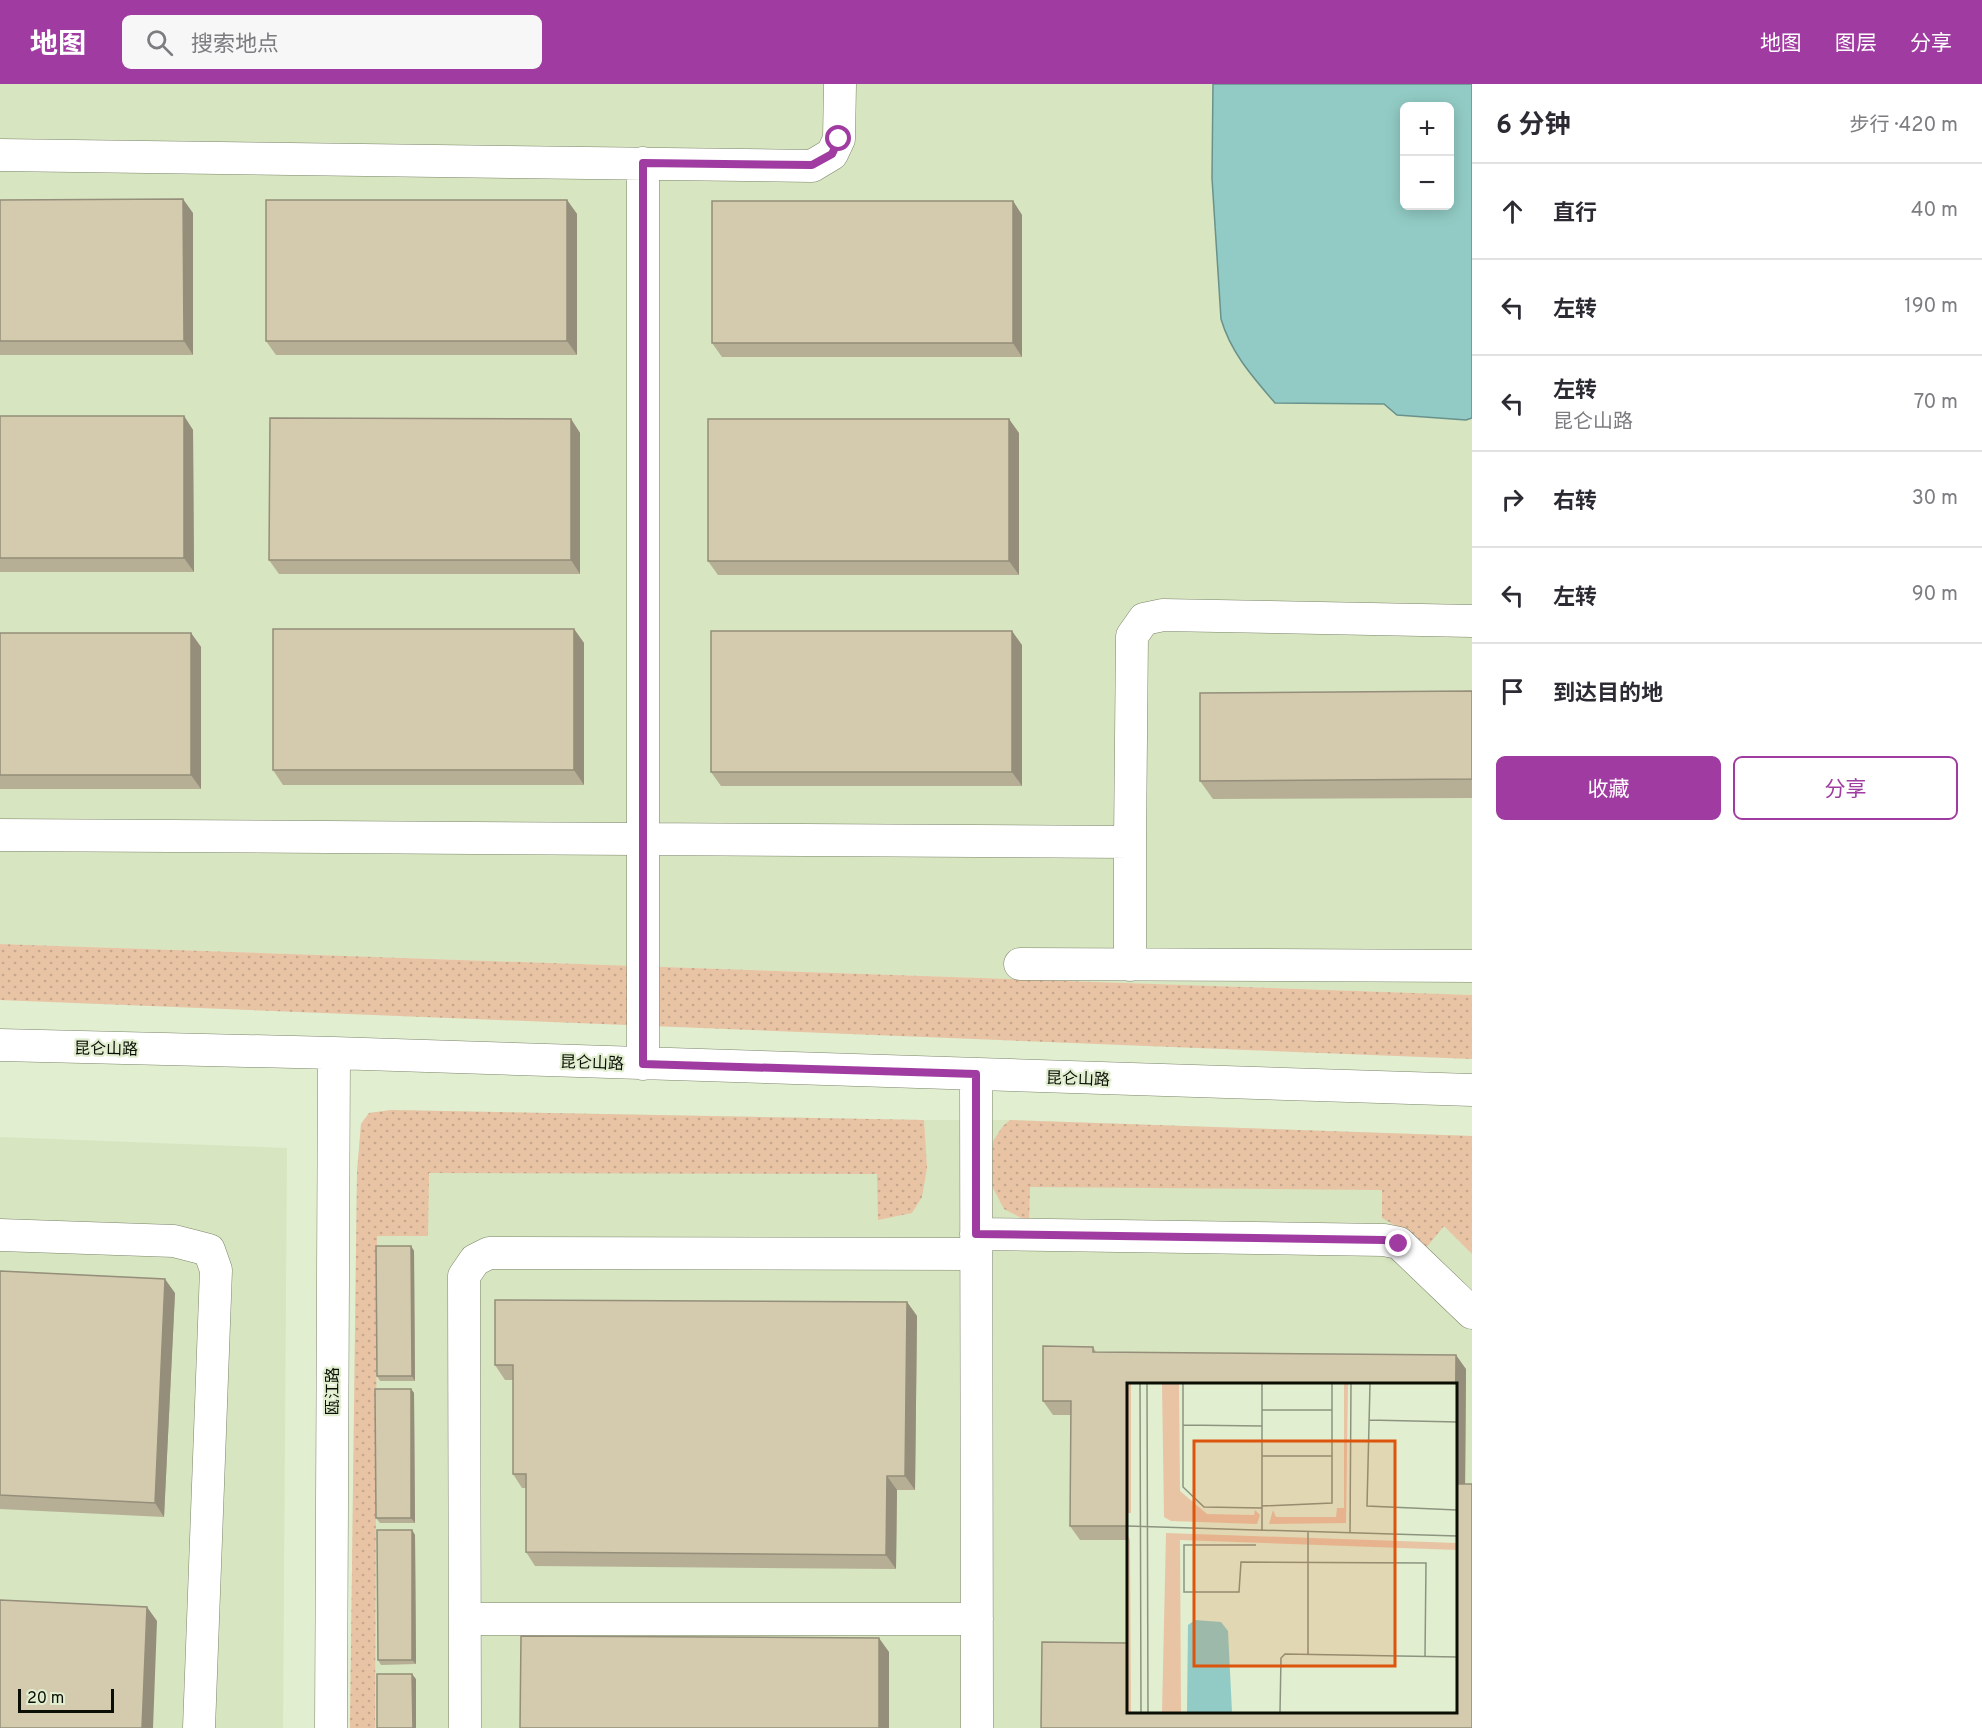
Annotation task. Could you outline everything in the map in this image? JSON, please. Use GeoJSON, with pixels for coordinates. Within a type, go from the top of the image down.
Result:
{"type":"FeatureCollection","features":[{"type":"Feature","properties":{"kind":"street"},"geometry":{"type":"LineString","coordinates":[[0,155],[812,165],[832,154],[839,139],[840,84]]}},
{"type":"Feature","properties":{"kind":"street"},"geometry":{"type":"LineString","coordinates":[[643,163],[643,1064]]}},
{"type":"Feature","properties":{"kind":"street"},"geometry":{"type":"LineString","coordinates":[[1131,965],[1132,636],[1144,619],[1163,615],[1472,621]]}},
{"type":"Feature","properties":{"kind":"street"},"geometry":{"type":"LineString","coordinates":[[0,835],[1130,842]]}},
{"type":"Feature","properties":{"kind":"street"},"geometry":{"type":"LineString","coordinates":[[1020,964],[1472,966]]}},
{"type":"Feature","properties":{"kind":"street","name":"昆仑山路"},"geometry":{"type":"LineString","coordinates":[[0,1045],[334,1053],[1472,1090]]}},
{"type":"Feature","properties":{"kind":"street","name":"瓯江路"},"geometry":{"type":"LineString","coordinates":[[331,1728],[334,1053]]}},
{"type":"Feature","properties":{"kind":"street"},"geometry":{"type":"LineString","coordinates":[[976,1074],[977,1728]]}},
{"type":"Feature","properties":{"kind":"street"},"geometry":{"type":"LineString","coordinates":[[0,1234],[174,1241],[209,1250],[216,1270],[199,1728]]}},
{"type":"Feature","properties":{"kind":"street"},"geometry":{"type":"LineString","coordinates":[[465,1728],[464,1276],[475,1260],[489,1253],[976,1244],[1384,1240],[1399,1244],[1472,1312]]}},
{"type":"Feature","properties":{"kind":"street"},"geometry":{"type":"LineString","coordinates":[[465,1619],[977,1619]]}},
{"type":"Feature","properties":{"kind":"shaded area"},"geometry":{"type":"Polygon","coordinates":[[[0,84],[1472,84],[1472,995],[0,944],[0,84]]]}},
{"type":"Feature","properties":{"kind":"shaded area"},"geometry":{"type":"Polygon","coordinates":[[[0,944],[1472,995],[1472,1059],[0,1000],[0,944]]]}},
{"type":"Feature","properties":{"kind":"shaded area"},"geometry":{"type":"Polygon","coordinates":[[[391,1110],[1010,1120],[1472,1136],[1472,1728],[350,1728],[357,1172],[361,1124],[369,1113],[391,1110]]]}},
{"type":"Feature","properties":{"kind":"shaded area"},"geometry":{"type":"Polygon","coordinates":[[[391,1110],[924,1120],[927,1168],[922,1197],[912,1213],[878,1220],[877,1174],[429,1173],[428,1236],[377,1236],[375,1728],[350,1728],[357,1172],[361,1124],[369,1113],[391,1110]]]}},
{"type":"Feature","properties":{"kind":"shaded area"},"geometry":{"type":"Polygon","coordinates":[[[1010,1120],[1472,1136],[1472,1254],[1444,1226],[1426,1248],[1382,1218],[1382,1190],[1030,1187],[1029,1222],[1004,1209],[992,1186],[990,1171],[993,1141],[1010,1120]]]}},
{"type":"Feature","properties":{"kind":"shaded area"},"geometry":{"type":"Polygon","coordinates":[[[0,1137],[287,1148],[283,1728],[0,1728],[0,1137]]]}},
{"type":"Feature","properties":{"kind":"water"},"geometry":{"type":"Polygon","coordinates":[[[1213,84],[1472,84],[1472,418],[1466,420],[1397,415],[1384,404],[1275,403],[1250,374],[1236,353],[1221,319],[1212,178],[1213,84]]]}},
{"type":"Feature","properties":{"kind":"building"},"geometry":{"type":"Polygon","coordinates":[[[183,199],[184,341],[0,341],[0,200],[183,199]]]}},
{"type":"Feature","properties":{"kind":"building"},"geometry":{"type":"Polygon","coordinates":[[[266,200],[567,200],[567,341],[266,341],[266,200]]]}},
{"type":"Feature","properties":{"kind":"building"},"geometry":{"type":"Polygon","coordinates":[[[712,201],[1013,201],[1013,343],[712,343],[712,201]]]}},
{"type":"Feature","properties":{"kind":"building"},"geometry":{"type":"Polygon","coordinates":[[[0,416],[184,416],[184,558],[0,558],[0,416]]]}},
{"type":"Feature","properties":{"kind":"building"},"geometry":{"type":"Polygon","coordinates":[[[270,418],[571,419],[571,560],[269,560],[270,418]]]}},
{"type":"Feature","properties":{"kind":"building"},"geometry":{"type":"Polygon","coordinates":[[[708,419],[1009,419],[1009,561],[708,561],[708,419]]]}},
{"type":"Feature","properties":{"kind":"building"},"geometry":{"type":"Polygon","coordinates":[[[273,629],[574,629],[574,770],[273,770],[273,629]]]}},
{"type":"Feature","properties":{"kind":"building"},"geometry":{"type":"Polygon","coordinates":[[[711,631],[1012,631],[1012,772],[711,772],[711,631]]]}},
{"type":"Feature","properties":{"kind":"building"},"geometry":{"type":"Polygon","coordinates":[[[0,633],[191,633],[191,775],[0,775],[0,633]]]}},
{"type":"Feature","properties":{"kind":"building"},"geometry":{"type":"Polygon","coordinates":[[[1472,691],[1472,779],[1200,781],[1200,693],[1472,691]]]}},
{"type":"Feature","properties":{"kind":"building"},"geometry":{"type":"Polygon","coordinates":[[[376,1246],[411,1246],[412,1376],[377,1376],[376,1246]]]}},
{"type":"Feature","properties":{"kind":"building"},"geometry":{"type":"Polygon","coordinates":[[[0,1271],[165,1279],[155,1503],[0,1495],[0,1271]]]}},
{"type":"Feature","properties":{"kind":"building"},"geometry":{"type":"Polygon","coordinates":[[[495,1300],[907,1302],[905,1476],[887,1476],[886,1555],[526,1552],[526,1474],[513,1474],[513,1365],[495,1365],[495,1300]]]}},
{"type":"Feature","properties":{"kind":"building"},"geometry":{"type":"Polygon","coordinates":[[[1043,1346],[1093,1347],[1093,1352],[1456,1355],[1456,1383],[1127,1383],[1127,1526],[1070,1526],[1071,1401],[1043,1401],[1043,1346]]]}},
{"type":"Feature","properties":{"kind":"building"},"geometry":{"type":"Polygon","coordinates":[[[375,1389],[411,1389],[411,1518],[376,1518],[375,1389]]]}},
{"type":"Feature","properties":{"kind":"building"},"geometry":{"type":"Polygon","coordinates":[[[1457,1484],[1472,1484],[1472,1728],[1041,1728],[1042,1642],[1127,1643],[1127,1713],[1457,1713],[1457,1484]]]}},
{"type":"Feature","properties":{"kind":"building"},"geometry":{"type":"Polygon","coordinates":[[[377,1530],[412,1530],[412,1660],[378,1660],[377,1530]]]}},
{"type":"Feature","properties":{"kind":"building"},"geometry":{"type":"Polygon","coordinates":[[[0,1600],[147,1607],[142,1728],[0,1728],[0,1600]]]}},
{"type":"Feature","properties":{"kind":"building"},"geometry":{"type":"Polygon","coordinates":[[[521,1636],[879,1638],[879,1728],[520,1728],[521,1636]]]}},
{"type":"Feature","properties":{"kind":"building"},"geometry":{"type":"Polygon","coordinates":[[[377,1674],[412,1674],[413,1728],[377,1728],[377,1674]]]}},
{"type":"Feature","properties":{"kind":"route"},"geometry":{"type":"LineString","coordinates":[[839,139],[832,154],[812,165],[643,163],[643,1064],[976,1074],[976,1234],[1384,1240],[1399,1244]]}}]}
